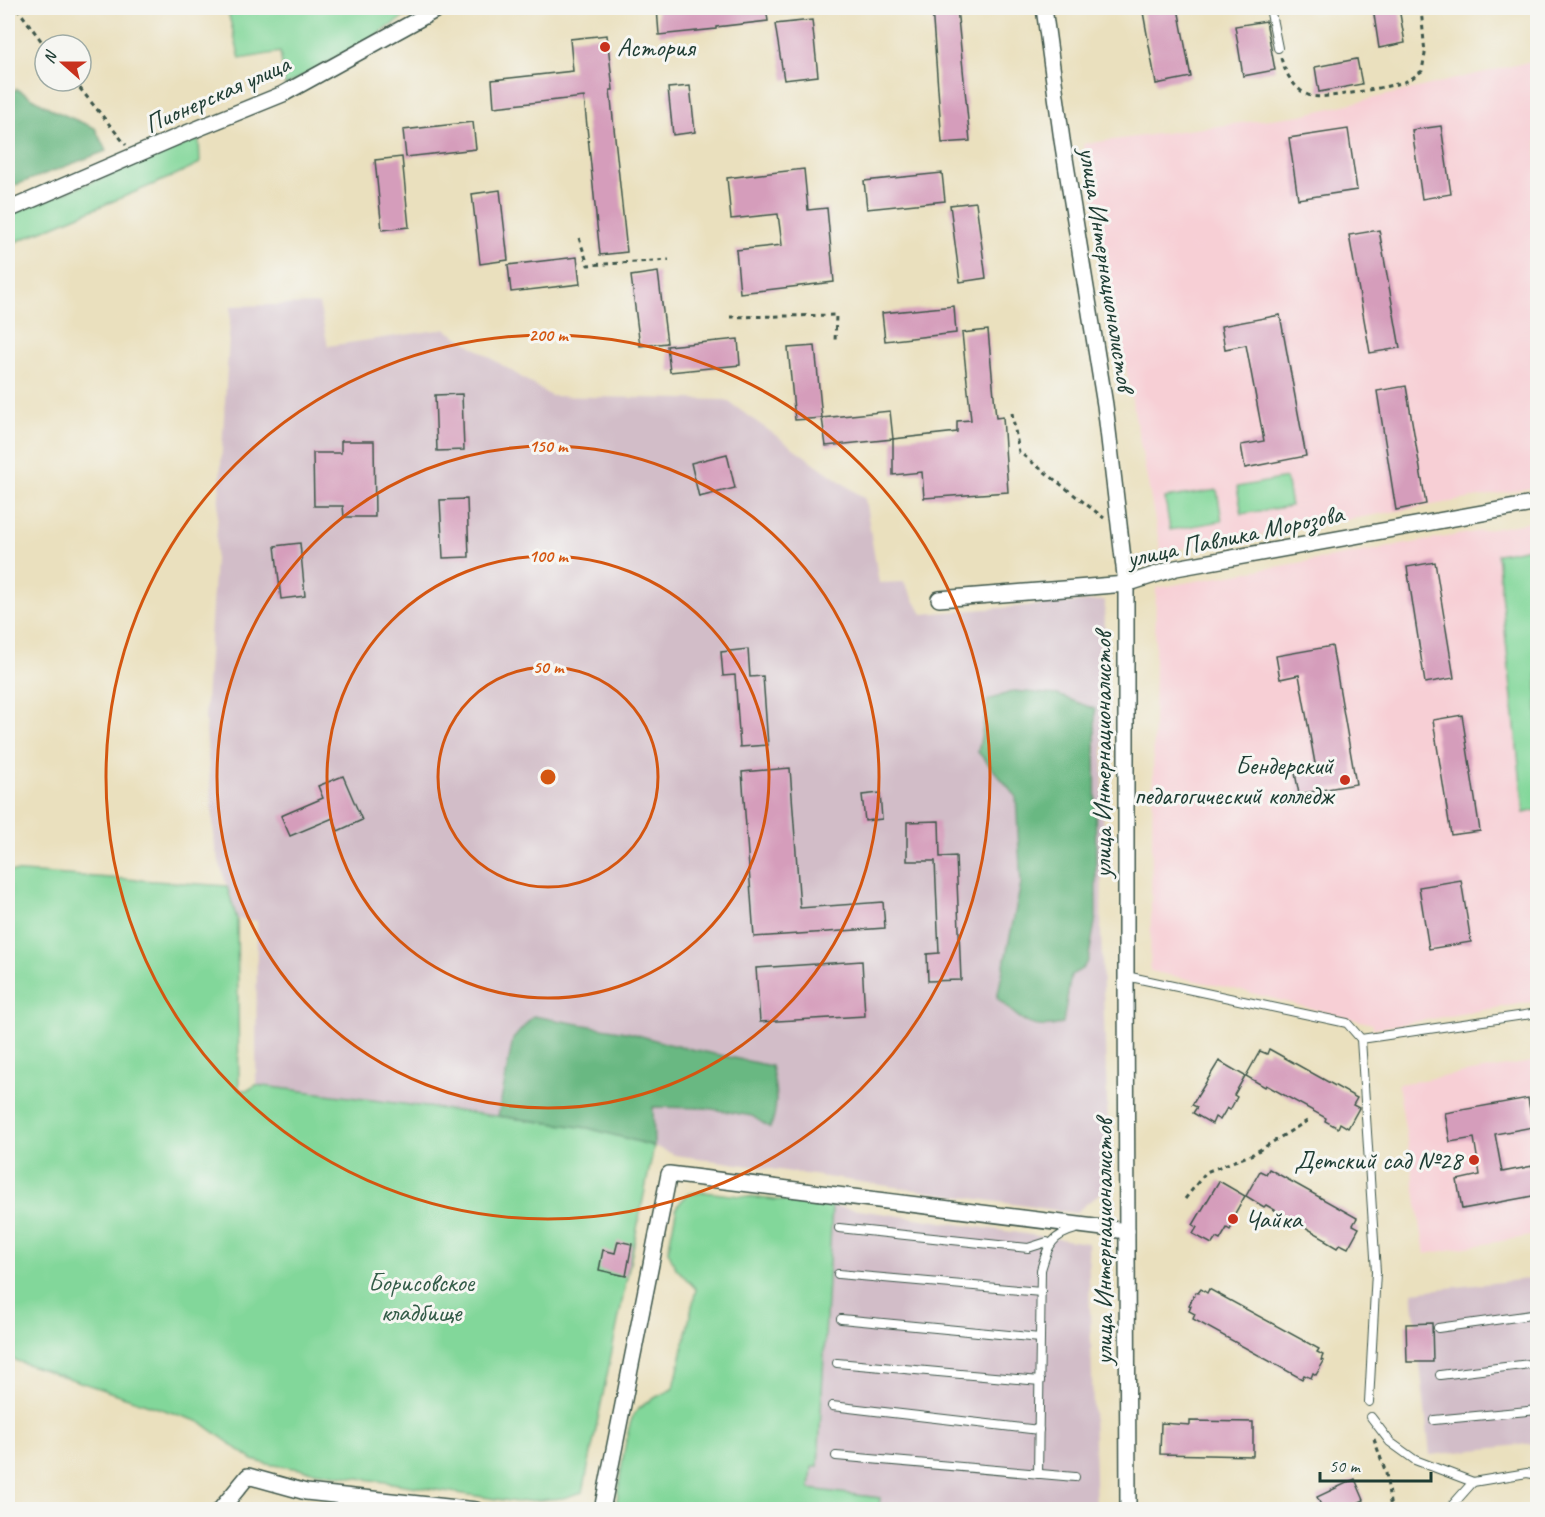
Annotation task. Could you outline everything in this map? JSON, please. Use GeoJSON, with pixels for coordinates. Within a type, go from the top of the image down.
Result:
{"type":"FeatureCollection","features":[{"type":"Feature","properties":{"kind":"street","name":"Пионерская улица"},"geometry":{"type":"LineString","coordinates":[[8,210],[177,136],[283,94],[439,8]]}},
{"type":"Feature","properties":{"kind":"street","name":"улица Интернационалистов"},"geometry":{"type":"LineString","coordinates":[[1044,8],[1062,140],[1105,405],[1126,584],[1128,1509]]}},
{"type":"Feature","properties":{"kind":"street","name":"улица Павлика Морозова"},"geometry":{"type":"LineString","coordinates":[[939,599],[1126,584],[1176,568],[1538,503]]}},
{"type":"Feature","properties":{"kind":"street"},"geometry":{"type":"LineString","coordinates":[[602,1509],[669,1174],[1127,1231]]}},
{"type":"Feature","properties":{"kind":"street"},"geometry":{"type":"LineString","coordinates":[[220,1509],[248,1476],[306,1492],[476,1509]]}},
{"type":"Feature","properties":{"kind":"lane"},"geometry":{"type":"LineString","coordinates":[[1270,8],[1278,48]]}},
{"type":"Feature","properties":{"kind":"lane"},"geometry":{"type":"LineString","coordinates":[[1126,976],[1347,1023],[1361,1039],[1376,1272],[1369,1402]]}},
{"type":"Feature","properties":{"kind":"lane"},"geometry":{"type":"LineString","coordinates":[[1361,1039],[1538,1013]]}},
{"type":"Feature","properties":{"kind":"lane"},"geometry":{"type":"LineString","coordinates":[[1038,1474],[1041,1270],[1046,1251],[1058,1234],[1085,1226]]}},
{"type":"Feature","properties":{"kind":"lane"},"geometry":{"type":"LineString","coordinates":[[839,1228],[1028,1248],[1047,1242],[1051,1244]]}},
{"type":"Feature","properties":{"kind":"lane"},"geometry":{"type":"LineString","coordinates":[[838,1274],[1041,1292]]}},
{"type":"Feature","properties":{"kind":"lane"},"geometry":{"type":"LineString","coordinates":[[1438,1328],[1538,1314]]}},
{"type":"Feature","properties":{"kind":"lane"},"geometry":{"type":"LineString","coordinates":[[841,1319],[1040,1338]]}},
{"type":"Feature","properties":{"kind":"lane"},"geometry":{"type":"LineString","coordinates":[[837,1363],[1040,1381]]}},
{"type":"Feature","properties":{"kind":"lane"},"geometry":{"type":"LineString","coordinates":[[1440,1375],[1538,1363]]}},
{"type":"Feature","properties":{"kind":"lane"},"geometry":{"type":"LineString","coordinates":[[832,1406],[1039,1430]]}},
{"type":"Feature","properties":{"kind":"lane"},"geometry":{"type":"LineString","coordinates":[[1434,1420],[1538,1410]]}},
{"type":"Feature","properties":{"kind":"lane"},"geometry":{"type":"LineString","coordinates":[[1371,1417],[1390,1442],[1415,1460],[1473,1482],[1527,1473],[1538,1475]]}},
{"type":"Feature","properties":{"kind":"lane"},"geometry":{"type":"LineString","coordinates":[[836,1456],[1075,1477]]}},
{"type":"Feature","properties":{"kind":"lane"},"geometry":{"type":"LineString","coordinates":[[1449,1509],[1473,1482]]}},
{"type":"Feature","properties":{"kind":"path"},"geometry":{"type":"LineString","coordinates":[[17,8],[35,33]]}},
{"type":"Feature","properties":{"kind":"path"},"geometry":{"type":"LineString","coordinates":[[1278,48],[1286,74],[1300,90],[1312,96],[1329,97],[1408,81],[1422,71],[1425,54],[1421,8]]}},
{"type":"Feature","properties":{"kind":"path"},"geometry":{"type":"LineString","coordinates":[[84,93],[134,156]]}},
{"type":"Feature","properties":{"kind":"path"},"geometry":{"type":"LineString","coordinates":[[579,238],[588,265],[669,260]]}},
{"type":"Feature","properties":{"kind":"path"},"geometry":{"type":"LineString","coordinates":[[730,317],[836,315],[835,342]]}},
{"type":"Feature","properties":{"kind":"path"},"geometry":{"type":"LineString","coordinates":[[1012,413],[1018,452],[1119,529]]}},
{"type":"Feature","properties":{"kind":"path"},"geometry":{"type":"LineString","coordinates":[[1185,1199],[1206,1172],[1252,1154],[1307,1121]]}},
{"type":"Feature","properties":{"kind":"path"},"geometry":{"type":"LineString","coordinates":[[1371,1417],[1375,1446],[1386,1473],[1391,1509]]}},
{"type":"Feature","properties":{"kind":"shaded area"},"geometry":{"type":"Polygon","coordinates":[[[1537,60],[1537,487],[1161,552],[1083,144],[1301,115],[1537,60]]]}},
{"type":"Feature","properties":{"kind":"shaded area"},"geometry":{"type":"Polygon","coordinates":[[[319,304],[328,346],[445,329],[551,396],[726,400],[865,499],[879,583],[904,582],[922,614],[1105,600],[1101,930],[1110,1185],[1075,1213],[675,1155],[654,1146],[588,1128],[256,1085],[257,921],[237,919],[215,848],[205,717],[231,306],[319,304]]]}},
{"type":"Feature","properties":{"kind":"shaded area","name":"Бендерский педагогический колледж"},"geometry":{"type":"Polygon","coordinates":[[[1537,521],[1537,1001],[1373,1029],[1372,1024],[1243,991],[1150,971],[1156,588],[1537,521]]]}},
{"type":"Feature","properties":{"kind":"shaded area","name":"Детский сад №28"},"geometry":{"type":"Polygon","coordinates":[[[1537,1061],[1537,1235],[1425,1254],[1398,1084],[1537,1061]]]}},
{"type":"Feature","properties":{"kind":"shaded area"},"geometry":{"type":"Polygon","coordinates":[[[832,1206],[1088,1243],[1096,1509],[879,1509],[880,1498],[810,1489],[812,1467],[818,1467],[832,1206]]]}},
{"type":"Feature","properties":{"kind":"shaded area"},"geometry":{"type":"Polygon","coordinates":[[[1537,1278],[1537,1443],[1430,1455],[1412,1292],[1537,1278]]]}},
{"type":"Feature","properties":{"kind":"green space"},"geometry":{"type":"Polygon","coordinates":[[[227,8],[418,8],[372,38],[285,86],[280,52],[240,59],[227,8]]]}},
{"type":"Feature","properties":{"kind":"green space"},"geometry":{"type":"Polygon","coordinates":[[[17,89],[55,111],[95,128],[106,151],[8,188],[8,95],[17,89]]]}},
{"type":"Feature","properties":{"kind":"green space"},"geometry":{"type":"Polygon","coordinates":[[[199,139],[200,163],[8,245],[8,215],[199,139]]]}},
{"type":"Feature","properties":{"kind":"green space"},"geometry":{"type":"Polygon","coordinates":[[[1286,478],[1291,506],[1242,514],[1237,487],[1286,478]]]}},
{"type":"Feature","properties":{"kind":"green space"},"geometry":{"type":"Polygon","coordinates":[[[1217,490],[1222,521],[1170,530],[1165,498],[1217,490]]]}},
{"type":"Feature","properties":{"kind":"green space"},"geometry":{"type":"Polygon","coordinates":[[[1537,547],[1537,810],[1524,813],[1497,554],[1537,547]]]}},
{"type":"Feature","properties":{"kind":"green space"},"geometry":{"type":"Polygon","coordinates":[[[1014,691],[1058,695],[1095,709],[1096,917],[1088,961],[1082,969],[1071,975],[1063,1023],[1042,1027],[1019,1018],[997,998],[1021,884],[1016,796],[978,752],[988,700],[1014,691]]]}},
{"type":"Feature","properties":{"kind":"green space","name":"Борисовское кладбище"},"geometry":{"type":"Polygon","coordinates":[[[8,871],[227,886],[237,919],[239,1090],[248,1090],[256,1085],[588,1128],[654,1146],[583,1492],[563,1498],[516,1502],[267,1464],[253,1460],[200,1422],[8,1358],[8,871]]]}},
{"type":"Feature","properties":{"kind":"green space"},"geometry":{"type":"Polygon","coordinates":[[[533,1016],[631,1033],[672,1045],[771,1066],[776,1097],[775,1113],[770,1128],[752,1116],[706,1108],[653,1107],[654,1146],[588,1128],[498,1116],[513,1039],[533,1016]]]}},
{"type":"Feature","properties":{"kind":"green space"},"geometry":{"type":"Polygon","coordinates":[[[704,1192],[832,1206],[818,1467],[812,1467],[810,1489],[880,1498],[879,1509],[616,1509],[623,1459],[635,1413],[643,1405],[674,1388],[696,1289],[676,1268],[668,1251],[677,1206],[688,1194],[704,1192]]]}},
{"type":"Feature","properties":{"kind":"building"},"geometry":{"type":"Polygon","coordinates":[[[657,8],[766,8],[768,21],[659,35],[657,8]]]}},
{"type":"Feature","properties":{"kind":"building"},"geometry":{"type":"Polygon","coordinates":[[[932,8],[957,8],[970,141],[942,143],[932,8]]]}},
{"type":"Feature","properties":{"kind":"building"},"geometry":{"type":"Polygon","coordinates":[[[1178,8],[1191,77],[1156,84],[1143,12],[1178,8]]]}},
{"type":"Feature","properties":{"kind":"building"},"geometry":{"type":"Polygon","coordinates":[[[1373,8],[1399,8],[1405,43],[1379,48],[1373,8]]]}},
{"type":"Feature","properties":{"kind":"building"},"geometry":{"type":"Polygon","coordinates":[[[812,20],[818,76],[784,80],[775,24],[812,20]]]}},
{"type":"Feature","properties":{"kind":"building"},"geometry":{"type":"Polygon","coordinates":[[[1266,21],[1275,70],[1243,76],[1235,26],[1266,21]]]}},
{"type":"Feature","properties":{"kind":"building"},"geometry":{"type":"Polygon","coordinates":[[[607,35],[613,90],[610,90],[627,252],[600,255],[584,97],[494,107],[492,80],[573,71],[570,39],[607,35]]]}},
{"type":"Feature","properties":{"kind":"building"},"geometry":{"type":"Polygon","coordinates":[[[1357,59],[1362,84],[1319,92],[1315,67],[1357,59]]]}},
{"type":"Feature","properties":{"kind":"building"},"geometry":{"type":"Polygon","coordinates":[[[690,86],[695,132],[673,135],[668,88],[690,86]]]}},
{"type":"Feature","properties":{"kind":"building"},"geometry":{"type":"Polygon","coordinates":[[[473,122],[476,149],[406,157],[403,130],[473,122]]]}},
{"type":"Feature","properties":{"kind":"building"},"geometry":{"type":"Polygon","coordinates":[[[1441,126],[1451,194],[1422,199],[1412,130],[1441,126]]]}},
{"type":"Feature","properties":{"kind":"building"},"geometry":{"type":"Polygon","coordinates":[[[1348,129],[1357,190],[1298,199],[1289,138],[1348,129]]]}},
{"type":"Feature","properties":{"kind":"building"},"geometry":{"type":"Polygon","coordinates":[[[402,157],[409,227],[382,230],[375,160],[402,157]]]}},
{"type":"Feature","properties":{"kind":"building"},"geometry":{"type":"Polygon","coordinates":[[[804,169],[808,210],[827,208],[834,282],[740,293],[736,250],[782,245],[778,214],[731,219],[727,178],[804,169]]]}},
{"type":"Feature","properties":{"kind":"building"},"geometry":{"type":"Polygon","coordinates":[[[942,173],[945,201],[867,209],[864,181],[942,173]]]}},
{"type":"Feature","properties":{"kind":"building"},"geometry":{"type":"Polygon","coordinates":[[[500,190],[508,260],[480,264],[472,194],[500,190]]]}},
{"type":"Feature","properties":{"kind":"building"},"geometry":{"type":"Polygon","coordinates":[[[976,202],[986,278],[960,282],[950,205],[976,202]]]}},
{"type":"Feature","properties":{"kind":"building"},"geometry":{"type":"Polygon","coordinates":[[[1379,230],[1400,348],[1370,353],[1349,235],[1379,230]]]}},
{"type":"Feature","properties":{"kind":"building"},"geometry":{"type":"Polygon","coordinates":[[[577,257],[580,284],[511,292],[508,265],[577,257]]]}},
{"type":"Feature","properties":{"kind":"building"},"geometry":{"type":"Polygon","coordinates":[[[658,272],[667,343],[640,346],[631,276],[658,272]]]}},
{"type":"Feature","properties":{"kind":"building"},"geometry":{"type":"Polygon","coordinates":[[[954,306],[956,333],[885,341],[882,313],[954,306]]]}},
{"type":"Feature","properties":{"kind":"building"},"geometry":{"type":"Polygon","coordinates":[[[1280,315],[1306,456],[1245,468],[1241,445],[1264,441],[1246,345],[1225,349],[1221,326],[1280,315]]]}},
{"type":"Feature","properties":{"kind":"building"},"geometry":{"type":"Polygon","coordinates":[[[988,330],[996,418],[1003,417],[1008,492],[924,498],[922,472],[893,475],[893,439],[957,432],[957,421],[971,420],[962,333],[988,330]]]}},
{"type":"Feature","properties":{"kind":"building"},"geometry":{"type":"Polygon","coordinates":[[[738,339],[740,365],[670,372],[667,346],[738,339]]]}},
{"type":"Feature","properties":{"kind":"building"},"geometry":{"type":"Polygon","coordinates":[[[815,346],[822,418],[795,420],[788,348],[815,346]]]}},
{"type":"Feature","properties":{"kind":"building"},"geometry":{"type":"Polygon","coordinates":[[[1406,386],[1426,504],[1396,510],[1377,391],[1406,386]]]}},
{"type":"Feature","properties":{"kind":"building"},"geometry":{"type":"Polygon","coordinates":[[[462,394],[464,450],[437,451],[435,395],[462,394]]]}},
{"type":"Feature","properties":{"kind":"building"},"geometry":{"type":"Polygon","coordinates":[[[890,411],[893,439],[826,446],[822,418],[890,411]]]}},
{"type":"Feature","properties":{"kind":"building"},"geometry":{"type":"Polygon","coordinates":[[[341,441],[374,441],[375,517],[344,517],[343,506],[314,506],[313,453],[341,453],[341,441]]]}},
{"type":"Feature","properties":{"kind":"building"},"geometry":{"type":"Polygon","coordinates":[[[727,454],[735,488],[699,497],[691,463],[727,454]]]}},
{"type":"Feature","properties":{"kind":"building"},"geometry":{"type":"Polygon","coordinates":[[[467,499],[469,557],[443,558],[440,500],[467,499]]]}},
{"type":"Feature","properties":{"kind":"building"},"geometry":{"type":"Polygon","coordinates":[[[300,543],[305,596],[281,599],[275,546],[300,543]]]}},
{"type":"Feature","properties":{"kind":"building"},"geometry":{"type":"Polygon","coordinates":[[[1435,562],[1454,678],[1425,683],[1407,567],[1435,562]]]}},
{"type":"Feature","properties":{"kind":"building"},"geometry":{"type":"Polygon","coordinates":[[[1332,646],[1356,784],[1299,794],[1295,773],[1316,769],[1299,675],[1280,679],[1276,656],[1332,646]]]}},
{"type":"Feature","properties":{"kind":"building"},"geometry":{"type":"Polygon","coordinates":[[[748,649],[750,677],[763,676],[768,745],[740,747],[735,675],[723,676],[721,652],[748,649]]]}},
{"type":"Feature","properties":{"kind":"building"},"geometry":{"type":"Polygon","coordinates":[[[1462,715],[1480,831],[1451,835],[1433,720],[1462,715]]]}},
{"type":"Feature","properties":{"kind":"building"},"geometry":{"type":"Polygon","coordinates":[[[790,768],[800,908],[883,902],[885,928],[754,937],[742,772],[790,768]]]}},
{"type":"Feature","properties":{"kind":"building"},"geometry":{"type":"Polygon","coordinates":[[[343,776],[362,820],[338,831],[333,818],[290,836],[281,816],[323,798],[318,786],[343,776]]]}},
{"type":"Feature","properties":{"kind":"building"},"geometry":{"type":"Polygon","coordinates":[[[880,793],[882,819],[865,821],[862,795],[880,793]]]}},
{"type":"Feature","properties":{"kind":"building"},"geometry":{"type":"Polygon","coordinates":[[[939,821],[940,857],[956,856],[961,980],[928,981],[927,954],[939,953],[935,861],[907,861],[907,822],[939,821]]]}},
{"type":"Feature","properties":{"kind":"building"},"geometry":{"type":"Polygon","coordinates":[[[1461,880],[1471,942],[1429,949],[1419,887],[1461,880]]]}},
{"type":"Feature","properties":{"kind":"building"},"geometry":{"type":"Polygon","coordinates":[[[862,961],[865,1016],[760,1022],[756,968],[862,961]]]}},
{"type":"Feature","properties":{"kind":"building"},"geometry":{"type":"Polygon","coordinates":[[[1269,1049],[1357,1098],[1353,1105],[1359,1108],[1348,1128],[1340,1123],[1338,1128],[1325,1121],[1326,1118],[1246,1076],[1260,1051],[1267,1054],[1269,1049]]]}},
{"type":"Feature","properties":{"kind":"building"},"geometry":{"type":"Polygon","coordinates":[[[1219,1061],[1245,1076],[1234,1095],[1237,1097],[1230,1110],[1227,1108],[1220,1120],[1215,1117],[1212,1124],[1193,1113],[1197,1107],[1192,1105],[1219,1061]]]}},
{"type":"Feature","properties":{"kind":"building"},"geometry":{"type":"Polygon","coordinates":[[[1528,1098],[1533,1127],[1495,1134],[1502,1172],[1538,1165],[1538,1195],[1462,1209],[1457,1180],[1480,1175],[1474,1138],[1450,1142],[1445,1113],[1528,1098]]]}},
{"type":"Feature","properties":{"kind":"building"},"geometry":{"type":"Polygon","coordinates":[[[1269,1169],[1357,1218],[1353,1225],[1359,1228],[1348,1248],[1340,1244],[1337,1248],[1325,1241],[1326,1239],[1246,1196],[1260,1171],[1266,1174],[1269,1169]]]}},
{"type":"Feature","properties":{"kind":"building"},"geometry":{"type":"Polygon","coordinates":[[[1219,1181],[1245,1196],[1234,1215],[1237,1217],[1230,1230],[1227,1228],[1220,1240],[1216,1238],[1212,1244],[1193,1234],[1197,1227],[1193,1225],[1219,1181]]]}},
{"type":"Feature","properties":{"kind":"building"},"geometry":{"type":"Polygon","coordinates":[[[618,1241],[632,1244],[626,1276],[599,1270],[603,1250],[615,1253],[618,1241]]]}},
{"type":"Feature","properties":{"kind":"building"},"geometry":{"type":"Polygon","coordinates":[[[1201,1289],[1207,1293],[1209,1289],[1319,1349],[1317,1352],[1323,1355],[1321,1360],[1324,1361],[1316,1375],[1313,1373],[1311,1378],[1304,1375],[1302,1379],[1193,1319],[1195,1314],[1189,1311],[1191,1306],[1189,1305],[1196,1292],[1198,1293],[1201,1289]]]}},
{"type":"Feature","properties":{"kind":"building"},"geometry":{"type":"Polygon","coordinates":[[[1432,1323],[1433,1362],[1407,1362],[1406,1324],[1432,1323]]]}},
{"type":"Feature","properties":{"kind":"building"},"geometry":{"type":"Polygon","coordinates":[[[1190,1421],[1253,1422],[1253,1456],[1160,1454],[1161,1423],[1190,1425],[1190,1421]]]}},
{"type":"Feature","properties":{"kind":"building"},"geometry":{"type":"Polygon","coordinates":[[[1355,1479],[1364,1500],[1344,1509],[1323,1509],[1317,1497],[1355,1479]]]}},
{"type":"Feature","properties":{"kind":"place","name":"Астория"},"geometry":{"type":"Point","coordinates":[605,47]}},
{"type":"Feature","properties":{"kind":"place","name":"Бендерский педагогический колледж"},"geometry":{"type":"Point","coordinates":[1345,780]}},
{"type":"Feature","properties":{"kind":"place","name":"Детский сад №28"},"geometry":{"type":"Point","coordinates":[1474,1160]}},
{"type":"Feature","properties":{"kind":"place","name":"Чайка"},"geometry":{"type":"Point","coordinates":[1233,1219]}}]}
